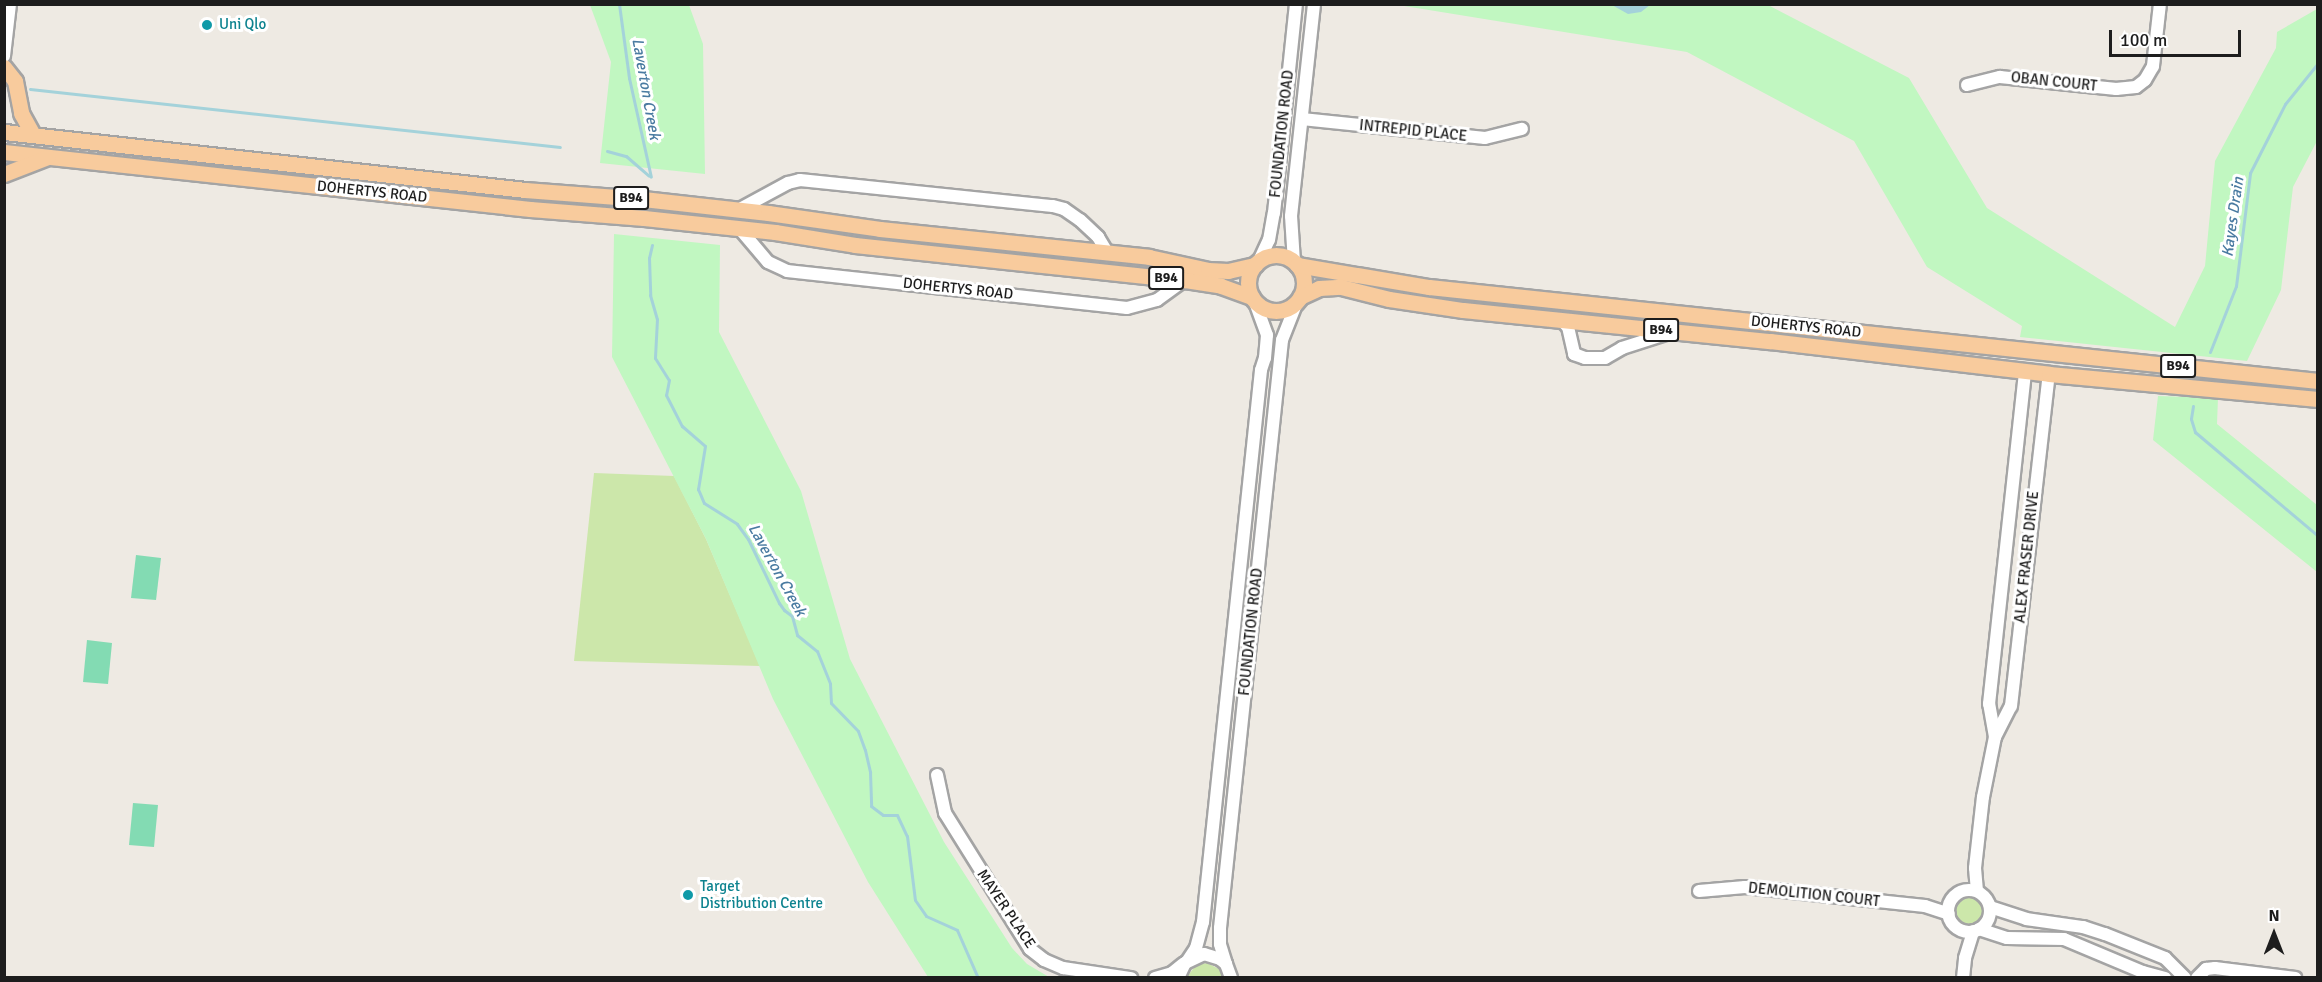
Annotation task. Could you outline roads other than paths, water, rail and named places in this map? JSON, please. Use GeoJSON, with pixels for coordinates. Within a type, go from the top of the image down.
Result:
{"type":"FeatureCollection","features":[{"type":"Feature","properties":{"kind":"main road"},"geometry":{"type":"LineString","coordinates":[[4,67],[15,81],[21,113],[33,135]]}},
{"type":"Feature","properties":{"kind":"main road","name":"DOHERTYS ROAD"},"geometry":{"type":"LineString","coordinates":[[4,132],[513,188],[738,210],[880,229],[1107,252],[1220,271],[1257,263]]}},
{"type":"Feature","properties":{"kind":"main road","name":"DOHERTYS ROAD"},"geometry":{"type":"LineString","coordinates":[[4,152],[530,209],[740,229],[855,245],[1185,280],[1221,286],[1253,299]]}},
{"type":"Feature","properties":{"kind":"main road"},"geometry":{"type":"LineString","coordinates":[[4,174],[48,157]]}},
{"type":"Feature","properties":{"kind":"main road","name":"B94"},"geometry":{"type":"LineString","coordinates":[[1257,263],[1280,256],[1295,264]]}},
{"type":"Feature","properties":{"kind":"main road"},"geometry":{"type":"LineString","coordinates":[[1253,299],[1248,280],[1257,263]]}},
{"type":"Feature","properties":{"kind":"main road","name":"DOHERTYS ROAD"},"geometry":{"type":"LineString","coordinates":[[1295,264],[1429,287],[2318,381]]}},
{"type":"Feature","properties":{"kind":"main road"},"geometry":{"type":"LineString","coordinates":[[1295,264],[1304,280],[1298,299]]}},
{"type":"Feature","properties":{"kind":"main road","name":"DOHERTYS ROAD"},"geometry":{"type":"LineString","coordinates":[[1298,299],[1319,288],[1341,287],[1408,303],[1770,341],[2049,374],[2318,399]]}},
{"type":"Feature","properties":{"kind":"main road","name":"B94"},"geometry":{"type":"LineString","coordinates":[[1253,299],[1264,308],[1276,311],[1287,309],[1298,299]]}},
{"type":"Feature","properties":{"kind":"main road"},"geometry":{"type":"LineString","coordinates":[[1770,341],[1772,323]]}},
{"type":"Feature","properties":{"kind":"main road"},"geometry":{"type":"LineString","coordinates":[[2025,371],[2039,351]]}},
{"type":"Feature","properties":{"kind":"main road"},"geometry":{"type":"LineString","coordinates":[[2039,351],[2049,374]]}},
{"type":"Feature","properties":{"kind":"main road"},"geometry":{"type":"LineString","coordinates":[[2247,392],[2274,376]]}},
{"type":"Feature","properties":{"kind":"street"},"geometry":{"type":"LineString","coordinates":[[4,56],[9,4]]}},
{"type":"Feature","properties":{"kind":"street","name":"FOUNDATION ROAD"},"geometry":{"type":"LineString","coordinates":[[1257,263],[1269,240],[1274,213],[1296,4]]}},
{"type":"Feature","properties":{"kind":"street","name":"FOUNDATION ROAD"},"geometry":{"type":"LineString","coordinates":[[1295,264],[1291,223],[1314,4]]}},
{"type":"Feature","properties":{"kind":"street","name":"OBAN COURT"},"geometry":{"type":"LineString","coordinates":[[1966,85],[2000,77],[2126,89],[2141,84],[2153,66],[2160,4]]}},
{"type":"Feature","properties":{"kind":"street","name":"INTREPID PLACE"},"geometry":{"type":"LineString","coordinates":[[1302,119],[1485,138],[1522,129]]}},
{"type":"Feature","properties":{"kind":"street"},"geometry":{"type":"LineString","coordinates":[[738,210],[788,183],[800,180],[1053,206],[1071,212],[1098,237],[1107,252]]}},
{"type":"Feature","properties":{"kind":"street","name":"DOHERTYS ROAD"},"geometry":{"type":"LineString","coordinates":[[740,229],[768,262],[787,271],[1127,308],[1156,300],[1185,280]]}},
{"type":"Feature","properties":{"kind":"street","name":"FOUNDATION ROAD"},"geometry":{"type":"LineString","coordinates":[[1178,978],[1186,961],[1196,948],[1203,922],[1261,370],[1265,358],[1267,335],[1253,299]]}},
{"type":"Feature","properties":{"kind":"street","name":"FOUNDATION ROAD"},"geometry":{"type":"LineString","coordinates":[[1232,978],[1220,944],[1220,928],[1282,340],[1298,299]]}},
{"type":"Feature","properties":{"kind":"street","name":"DOHERTYS ROAD"},"geometry":{"type":"LineString","coordinates":[[1560,319],[1568,327],[1574,354],[1585,358],[1605,358],[1622,348],[1676,331]]}},
{"type":"Feature","properties":{"kind":"street","name":"ALEX FRASER DRIVE"},"geometry":{"type":"LineString","coordinates":[[1995,737],[1989,704],[2025,371]]}},
{"type":"Feature","properties":{"kind":"street","name":"ALEX FRASER DRIVE"},"geometry":{"type":"LineString","coordinates":[[1971,891],[1983,797],[1995,737],[2011,706],[2049,374]]}},
{"type":"Feature","properties":{"kind":"street"},"geometry":{"type":"LineString","coordinates":[[2014,475],[2036,477]]}},
{"type":"Feature","properties":{"kind":"street"},"geometry":{"type":"LineString","coordinates":[[2003,586],[2024,589]]}},
{"type":"Feature","properties":{"kind":"street","name":"MAYER PLACE"},"geometry":{"type":"LineString","coordinates":[[937,775],[945,813],[1030,949],[1044,960],[1069,969],[1131,978]]}},
{"type":"Feature","properties":{"kind":"street","name":"DEMOLITION COURT"},"geometry":{"type":"LineString","coordinates":[[1699,891],[1745,887],[1950,908]]}},
{"type":"Feature","properties":{"kind":"street"},"geometry":{"type":"LineString","coordinates":[[1970,930],[1988,920],[1990,908],[1986,897],[1971,891],[1950,908],[1970,930],[2007,938],[2064,939],[2143,972],[2165,978]]}},
{"type":"Feature","properties":{"kind":"street"},"geometry":{"type":"LineString","coordinates":[[1990,908],[2026,919],[2083,927],[2152,951],[2165,958],[2185,978]]}},
{"type":"Feature","properties":{"kind":"street"},"geometry":{"type":"LineString","coordinates":[[2049,937],[2050,921]]}},
{"type":"Feature","properties":{"kind":"street"},"geometry":{"type":"LineString","coordinates":[[1963,978],[1970,930]]}},
{"type":"Feature","properties":{"kind":"street"},"geometry":{"type":"LineString","coordinates":[[1155,978],[1172,972],[1186,961],[1204,954],[1220,959],[1226,964]]}},
{"type":"Feature","properties":{"kind":"street"},"geometry":{"type":"LineString","coordinates":[[2197,978],[2206,969],[2215,968],[2295,978]]}},
{"type":"Feature","properties":{"kind":"water"},"geometry":{"type":"Polygon","coordinates":[[[1612,5],[1650,5],[1641,12],[1628,14],[1612,5]]]}},
{"type":"Feature","properties":{"kind":"waterway","name":"Laverton Creek"},"geometry":{"type":"LineString","coordinates":[[619,4],[629,78],[651,177]]}},
{"type":"Feature","properties":{"kind":"waterway","name":"Kayes Drain"},"geometry":{"type":"LineString","coordinates":[[2210,352],[2236,286],[2250,173],[2285,104],[2318,63]]}},
{"type":"Feature","properties":{"kind":"waterway"},"geometry":{"type":"LineString","coordinates":[[30,89],[560,147]]}},
{"type":"Feature","properties":{"kind":"waterway"},"geometry":{"type":"LineString","coordinates":[[607,151],[626,156],[649,176]]}},
{"type":"Feature","properties":{"kind":"waterway","name":"Laverton Creek"},"geometry":{"type":"LineString","coordinates":[[652,245],[649,258],[650,295],[657,319],[655,358],[669,380],[666,395],[682,426],[705,446],[698,489],[704,503],[737,524],[748,539],[779,603],[792,616],[797,635],[817,651],[830,684],[831,703],[858,731],[865,750],[870,772],[871,806],[883,815],[897,815],[907,836],[915,900],[926,916],[957,930],[978,978]]}},
{"type":"Feature","properties":{"kind":"waterway","name":"Kayes Drain"},"geometry":{"type":"LineString","coordinates":[[2193,406],[2191,419],[2195,432],[2318,536]]}},
{"type":"Feature","properties":{"kind":"place","name":"Uni Qlo"},"geometry":{"type":"Point","coordinates":[207,25]}},
{"type":"Feature","properties":{"kind":"place","name":"Target Distribution Centre"},"geometry":{"type":"Point","coordinates":[688,895]}}]}
